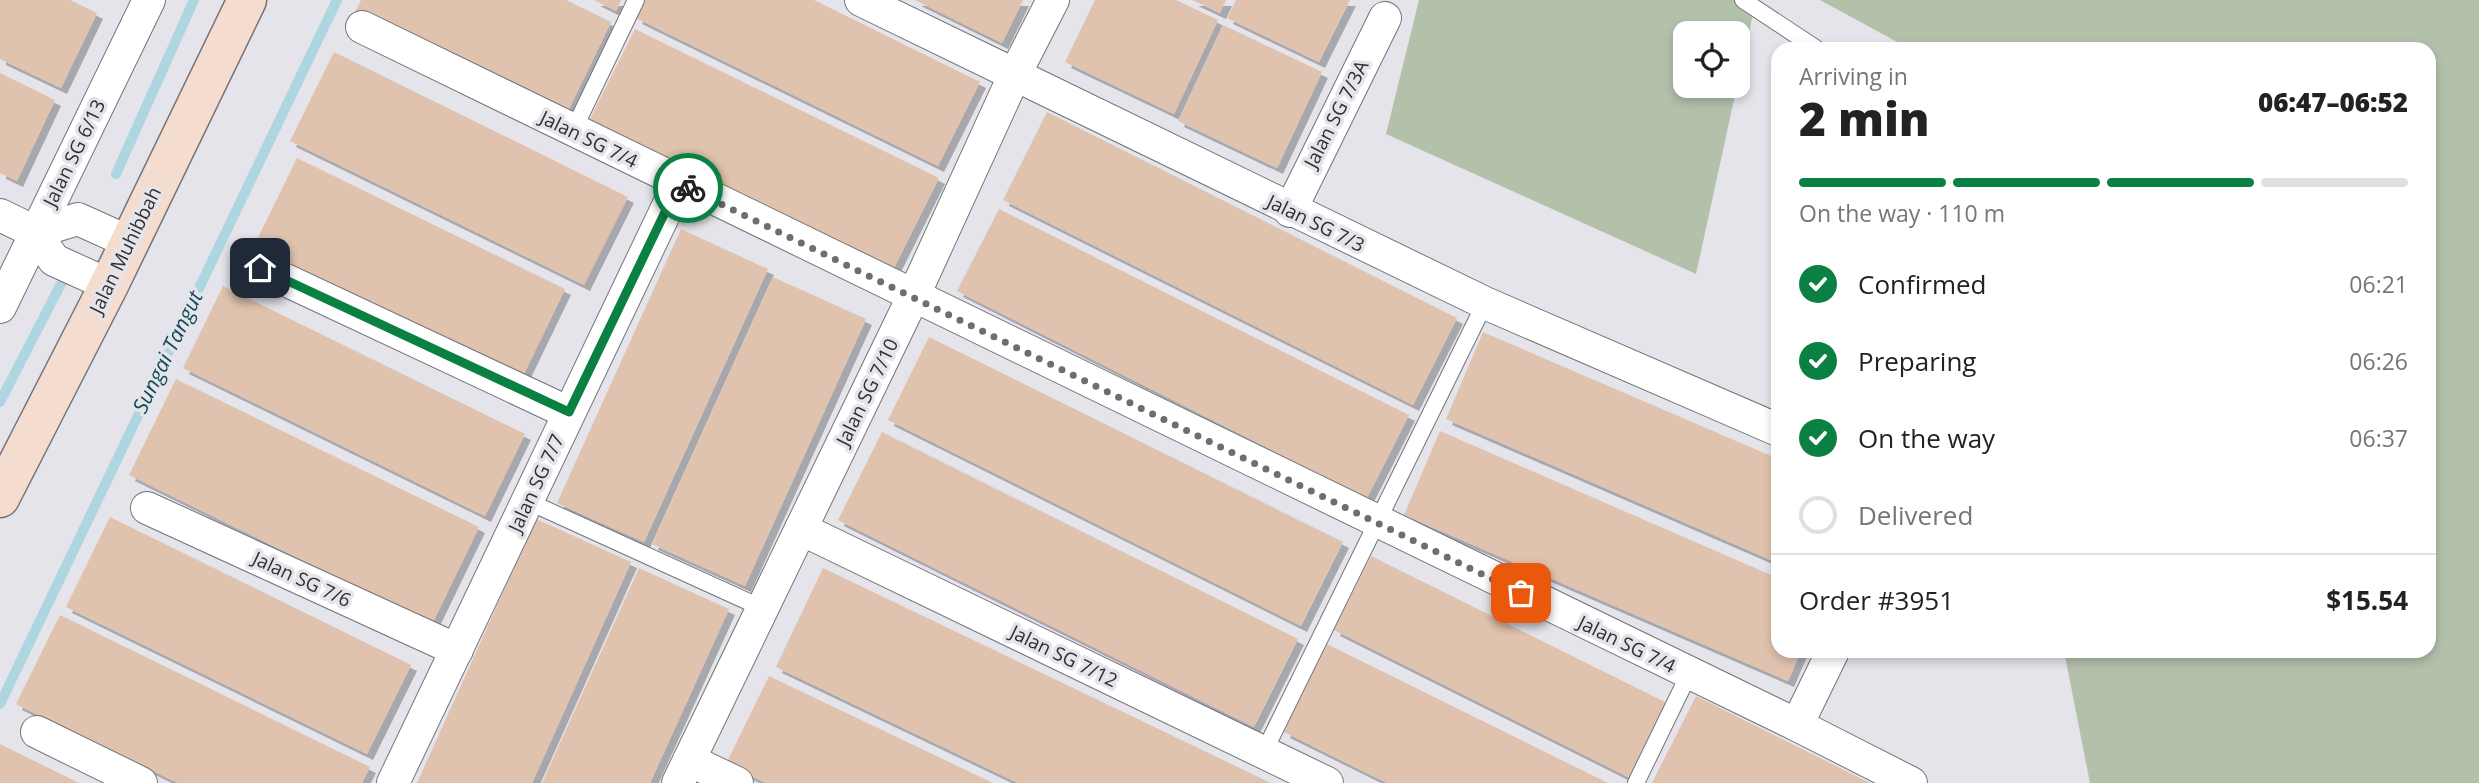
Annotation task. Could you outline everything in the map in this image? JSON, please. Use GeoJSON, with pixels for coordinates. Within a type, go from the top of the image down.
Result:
{"type":"FeatureCollection","features":[{"type":"Feature","properties":{"kind":"street","name":"Jalan SG 6/13"},"geometry":{"type":"LineString","coordinates":[[0,307],[149,0]]}},
{"type":"Feature","properties":{"kind":"street","name":"Jalan Muhibbah"},"geometry":{"type":"LineString","coordinates":[[0,498],[109,285],[247,0]]}},
{"type":"Feature","properties":{"kind":"street","name":"Jalan SG 7/3"},"geometry":{"type":"LineString","coordinates":[[861,0],[1290,211],[1485,303],[1771,427]]}},
{"type":"Feature","properties":{"kind":"street","name":"Jalan SG 7/10"},"geometry":{"type":"LineString","coordinates":[[684,771],[913,297],[1015,74],[1052,0]]}},
{"type":"Feature","properties":{"kind":"street","name":"Jalan SG 7/3A"},"geometry":{"type":"LineString","coordinates":[[1290,211],[1385,18]]}},
{"type":"Feature","properties":{"kind":"street","name":"Jalan SG 7/4"},"geometry":{"type":"LineString","coordinates":[[362,27],[1797,725],[1911,783]]}},
{"type":"Feature","properties":{"kind":"street","name":"Jalan SG 7/7"},"geometry":{"type":"LineString","coordinates":[[393,783],[679,183]]}},
{"type":"Feature","properties":{"kind":"street"},"geometry":{"type":"LineString","coordinates":[[0,215],[35,232],[54,260],[109,285]]}},
{"type":"Feature","properties":{"kind":"street"},"geometry":{"type":"LineString","coordinates":[[35,232],[78,219],[129,242]]}},
{"type":"Feature","properties":{"kind":"street"},"geometry":{"type":"LineString","coordinates":[[260,268],[569,412]]}},
{"type":"Feature","properties":{"kind":"street","name":"Jalan SG 7/6"},"geometry":{"type":"LineString","coordinates":[[147,508],[457,650]]}},
{"type":"Feature","properties":{"kind":"street","name":"Jalan SG 7/12"},"geometry":{"type":"LineString","coordinates":[[802,529],[1327,783]]}},
{"type":"Feature","properties":{"kind":"street"},"geometry":{"type":"LineString","coordinates":[[1797,725],[1830,658]]}},
{"type":"Feature","properties":{"kind":"street"},"geometry":{"type":"LineString","coordinates":[[37,732],[141,783]]}},
{"type":"Feature","properties":{"kind":"street"},"geometry":{"type":"LineString","coordinates":[[684,771],[737,783]]}},
{"type":"Feature","properties":{"kind":"lane"},"geometry":{"type":"LineString","coordinates":[[573,131],[636,0]]}},
{"type":"Feature","properties":{"kind":"lane"},"geometry":{"type":"LineString","coordinates":[[1743,0],[1806,42]]}},
{"type":"Feature","properties":{"kind":"lane"},"geometry":{"type":"LineString","coordinates":[[1264,752],[1485,303]]}},
{"type":"Feature","properties":{"kind":"lane"},"geometry":{"type":"LineString","coordinates":[[527,501],[762,608]]}},
{"type":"Feature","properties":{"kind":"lane"},"geometry":{"type":"LineString","coordinates":[[1636,783],[1689,674]]}},
{"type":"Feature","properties":{"kind":"green space"},"geometry":{"type":"Polygon","coordinates":[[[1419,0],[1756,0],[1750,28],[1750,21],[1673,21],[1673,98],[1734,98],[1696,274],[1386,134],[1419,0]]]}},
{"type":"Feature","properties":{"kind":"green space"},"geometry":{"type":"Polygon","coordinates":[[[1820,0],[2479,0],[2479,783],[2090,783],[2065,658],[2436,658],[2436,42],[1897,42],[1820,0]]]}},
{"type":"Feature","properties":{"kind":"building"},"geometry":{"type":"Polygon","coordinates":[[[0,0],[70,0],[97,13],[61,88],[0,59],[0,0]]]}},
{"type":"Feature","properties":{"kind":"building"},"geometry":{"type":"Polygon","coordinates":[[[361,0],[566,0],[611,22],[566,115],[355,12],[361,0]]]}},
{"type":"Feature","properties":{"kind":"building"},"geometry":{"type":"Polygon","coordinates":[[[594,0],[621,0],[616,11],[594,0]]]}},
{"type":"Feature","properties":{"kind":"building"},"geometry":{"type":"Polygon","coordinates":[[[645,0],[814,0],[980,82],[938,166],[636,18],[645,0]]]}},
{"type":"Feature","properties":{"kind":"building"},"geometry":{"type":"Polygon","coordinates":[[[915,0],[1023,0],[1002,43],[915,0]]]}},
{"type":"Feature","properties":{"kind":"building"},"geometry":{"type":"Polygon","coordinates":[[[1095,0],[1176,0],[1218,20],[1174,114],[1065,62],[1095,0]]]}},
{"type":"Feature","properties":{"kind":"building"},"geometry":{"type":"Polygon","coordinates":[[[1192,0],[1226,0],[1220,13],[1192,0]]]}},
{"type":"Feature","properties":{"kind":"building"},"geometry":{"type":"Polygon","coordinates":[[[1236,0],[1350,0],[1319,62],[1227,18],[1236,0]]]}},
{"type":"Feature","properties":{"kind":"building"},"geometry":{"type":"Polygon","coordinates":[[[1223,25],[1322,72],[1277,168],[1178,121],[1223,25]]]}},
{"type":"Feature","properties":{"kind":"building"},"geometry":{"type":"Polygon","coordinates":[[[635,29],[939,178],[891,274],[587,125],[635,29]]]}},
{"type":"Feature","properties":{"kind":"building"},"geometry":{"type":"Polygon","coordinates":[[[334,52],[628,197],[584,285],[290,141],[334,52]]]}},
{"type":"Feature","properties":{"kind":"building"},"geometry":{"type":"Polygon","coordinates":[[[0,73],[55,100],[17,181],[0,173],[0,73]]]}},
{"type":"Feature","properties":{"kind":"building"},"geometry":{"type":"Polygon","coordinates":[[[1047,112],[1457,318],[1413,405],[1003,200],[1047,112]]]}},
{"type":"Feature","properties":{"kind":"building"},"geometry":{"type":"Polygon","coordinates":[[[297,158],[565,289],[520,382],[252,250],[297,158]]]}},
{"type":"Feature","properties":{"kind":"building"},"geometry":{"type":"Polygon","coordinates":[[[999,209],[1409,415],[1367,498],[957,291],[999,209]]]}},
{"type":"Feature","properties":{"kind":"building"},"geometry":{"type":"Polygon","coordinates":[[[681,229],[768,269],[644,542],[557,503],[681,229]]]}},
{"type":"Feature","properties":{"kind":"building"},"geometry":{"type":"Polygon","coordinates":[[[773,277],[866,319],[745,586],[652,544],[773,277]]]}},
{"type":"Feature","properties":{"kind":"building"},"geometry":{"type":"Polygon","coordinates":[[[223,286],[525,434],[485,516],[183,368],[223,286]]]}},
{"type":"Feature","properties":{"kind":"building"},"geometry":{"type":"Polygon","coordinates":[[[1483,332],[1771,456],[1771,560],[1446,419],[1483,332]]]}},
{"type":"Feature","properties":{"kind":"building"},"geometry":{"type":"Polygon","coordinates":[[[929,337],[1343,542],[1301,626],[888,420],[929,337]]]}},
{"type":"Feature","properties":{"kind":"building"},"geometry":{"type":"Polygon","coordinates":[[[176,379],[479,527],[432,624],[129,475],[176,379]]]}},
{"type":"Feature","properties":{"kind":"building"},"geometry":{"type":"Polygon","coordinates":[[[1440,431],[1771,575],[1771,658],[1798,658],[1788,681],[1404,515],[1440,431]]]}},
{"type":"Feature","properties":{"kind":"building"},"geometry":{"type":"Polygon","coordinates":[[[882,432],[1298,639],[1254,727],[838,520],[882,432]]]}},
{"type":"Feature","properties":{"kind":"building"},"geometry":{"type":"Polygon","coordinates":[[[110,517],[411,665],[367,754],[66,607],[110,517]]]}},
{"type":"Feature","properties":{"kind":"building"},"geometry":{"type":"Polygon","coordinates":[[[536,519],[631,562],[532,783],[417,783],[536,519]]]}},
{"type":"Feature","properties":{"kind":"building"},"geometry":{"type":"Polygon","coordinates":[[[1371,556],[1667,703],[1630,778],[1334,630],[1371,556]]]}},
{"type":"Feature","properties":{"kind":"building"},"geometry":{"type":"Polygon","coordinates":[[[639,568],[729,609],[650,783],[542,783],[639,568]]]}},
{"type":"Feature","properties":{"kind":"building"},"geometry":{"type":"Polygon","coordinates":[[[823,568],[1271,783],[1018,783],[776,667],[823,568]]]}},
{"type":"Feature","properties":{"kind":"building"},"geometry":{"type":"Polygon","coordinates":[[[60,615],[370,767],[362,783],[178,783],[16,704],[60,615]]]}},
{"type":"Feature","properties":{"kind":"building"},"geometry":{"type":"Polygon","coordinates":[[[1327,644],[1608,783],[1387,783],[1284,732],[1327,644]]]}},
{"type":"Feature","properties":{"kind":"building"},"geometry":{"type":"Polygon","coordinates":[[[769,676],[993,783],[766,783],[726,764],[769,676]]]}},
{"type":"Feature","properties":{"kind":"building"},"geometry":{"type":"Polygon","coordinates":[[[1696,696],[1870,783],[1652,783],[1696,696]]]}},
{"type":"Feature","properties":{"kind":"building"},"geometry":{"type":"Polygon","coordinates":[[[0,744],[79,783],[0,783],[0,744]]]}},
{"type":"Feature","properties":{"kind":"waterway"},"geometry":{"type":"LineString","coordinates":[[116,174],[194,0]]}},
{"type":"Feature","properties":{"kind":"waterway","name":"Sungai Tangut"},"geometry":{"type":"LineString","coordinates":[[0,704],[337,0]]}},
{"type":"Feature","properties":{"kind":"waterway"},"geometry":{"type":"LineString","coordinates":[[0,402],[63,280]]}},
{"type":"Feature","properties":{"kind":"way so far"},"geometry":{"type":"LineString","coordinates":[[688,188],[1521,593]]}},
{"type":"Feature","properties":{"kind":"route"},"geometry":{"type":"LineString","coordinates":[[260,268],[569,412],[679,183],[688,188]]}}]}
